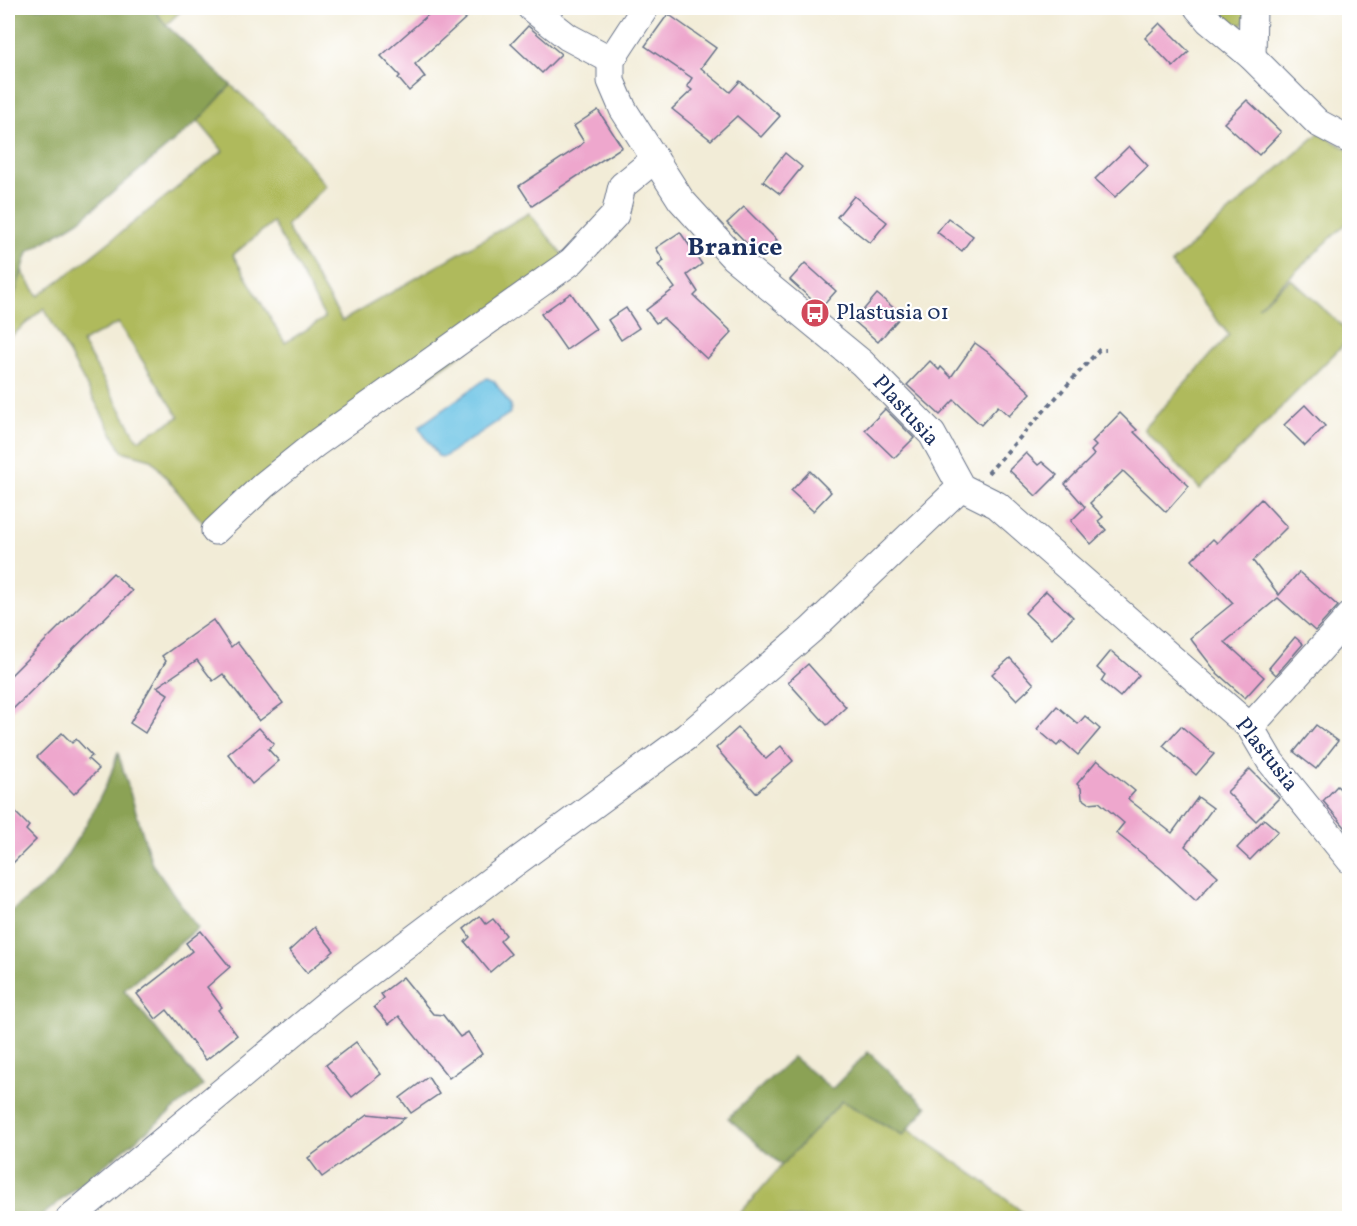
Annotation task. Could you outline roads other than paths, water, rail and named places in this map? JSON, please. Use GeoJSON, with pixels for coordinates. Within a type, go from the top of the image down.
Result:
{"type":"FeatureCollection","features":[{"type":"Feature","properties":{"kind":"street"},"geometry":{"type":"LineString","coordinates":[[531,8],[568,37],[611,60],[645,8]]}},
{"type":"Feature","properties":{"kind":"street"},"geometry":{"type":"LineString","coordinates":[[1198,8],[1209,21],[1252,57],[1318,123],[1350,140]]}},
{"type":"Feature","properties":{"kind":"street"},"geometry":{"type":"LineString","coordinates":[[1252,8],[1252,57]]}},
{"type":"Feature","properties":{"kind":"street","name":"Plastusia"},"geometry":{"type":"LineString","coordinates":[[611,60],[611,81],[623,109],[681,200],[733,257],[862,363],[932,434],[961,487],[996,505],[1250,727],[1270,761],[1350,860]]}},
{"type":"Feature","properties":{"kind":"street"},"geometry":{"type":"LineString","coordinates":[[214,531],[264,485],[315,444],[572,261],[615,215],[622,186],[655,159]]}},
{"type":"Feature","properties":{"kind":"street"},"geometry":{"type":"LineString","coordinates":[[70,1218],[334,999],[492,879],[686,737],[811,630],[961,487]]}},
{"type":"Feature","properties":{"kind":"street"},"geometry":{"type":"LineString","coordinates":[[1250,727],[1350,616]]}},
{"type":"Feature","properties":{"kind":"water"},"geometry":{"type":"Polygon","coordinates":[[[487,378],[494,381],[511,406],[510,413],[444,457],[438,456],[420,426],[487,378]]]}},
{"type":"Feature","properties":{"kind":"place","name":"Plastusia 01"},"geometry":{"type":"Point","coordinates":[815,313]}},
{"type":"Feature","properties":{"kind":"district","name":"Branice"},"geometry":{"type":"Point","coordinates":[735,248]}}]}
